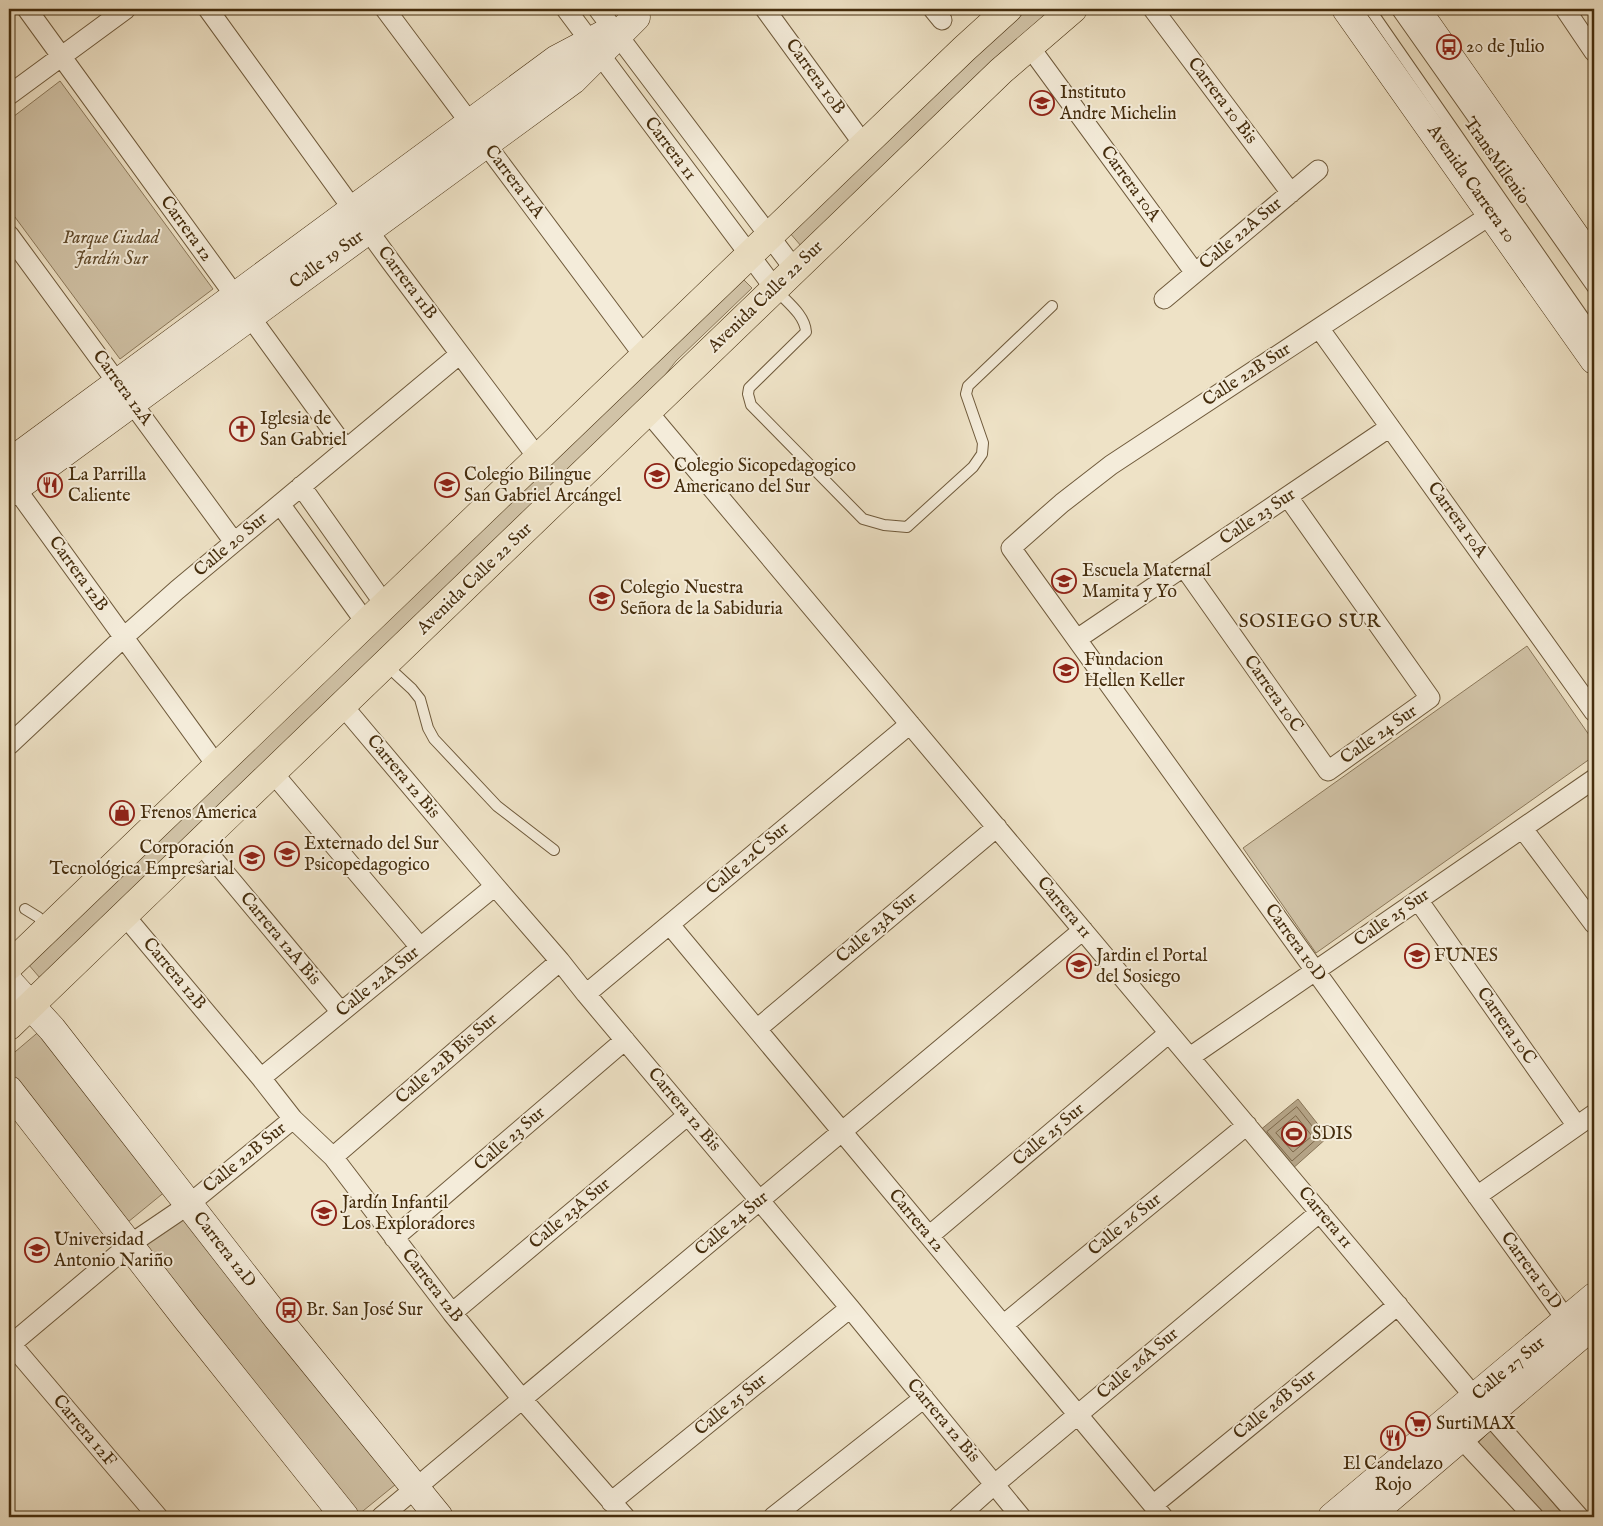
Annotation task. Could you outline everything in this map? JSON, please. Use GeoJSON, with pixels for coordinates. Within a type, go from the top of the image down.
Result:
{"type":"FeatureCollection","features":[{"type":"Feature","properties":{"kind":"main road"},"geometry":{"type":"LineString","coordinates":[[9,966],[964,48],[1008,9]]}},
{"type":"Feature","properties":{"kind":"main road","name":"Avenida Calle 22 Sur"},"geometry":{"type":"LineString","coordinates":[[9,1026],[1029,46],[1073,9]]}},
{"type":"Feature","properties":{"kind":"street","name":"Carrera 12"},"geometry":{"type":"LineString","coordinates":[[27,9],[346,449]]}},
{"type":"Feature","properties":{"kind":"street"},"geometry":{"type":"LineString","coordinates":[[9,95],[126,9]]}},
{"type":"Feature","properties":{"kind":"street","name":"Carrera 11B"},"geometry":{"type":"LineString","coordinates":[[208,9],[361,220],[538,458]]}},
{"type":"Feature","properties":{"kind":"street","name":"Carrera 11A"},"geometry":{"type":"LineString","coordinates":[[385,9],[644,356]]}},
{"type":"Feature","properties":{"kind":"street","name":"Carrera 11"},"geometry":{"type":"LineString","coordinates":[[566,9],[615,28],[795,270]]}},
{"type":"Feature","properties":{"kind":"street","name":"Carrera 10B"},"geometry":{"type":"LineString","coordinates":[[765,9],[864,145]]}},
{"type":"Feature","properties":{"kind":"street","name":"Carrera 10 Bis"},"geometry":{"type":"LineString","coordinates":[[1153,9],[1291,192]]}},
{"type":"Feature","properties":{"kind":"street","name":"Avenida Carrera 10"},"geometry":{"type":"LineString","coordinates":[[1346,9],[1594,360]]}},
{"type":"Feature","properties":{"kind":"street"},"geometry":{"type":"LineString","coordinates":[[1412,9],[1594,263]]}},
{"type":"Feature","properties":{"kind":"street"},"geometry":{"type":"LineString","coordinates":[[1565,9],[1594,52]]}},
{"type":"Feature","properties":{"kind":"street","name":"Calle 19 Sur"},"geometry":{"type":"LineString","coordinates":[[10,481],[242,306],[478,134],[557,59],[615,28]]}},
{"type":"Feature","properties":{"kind":"street","name":"Carrera 11"},"geometry":{"type":"LineString","coordinates":[[615,28],[749,255],[775,289]]}},
{"type":"Feature","properties":{"kind":"street","name":"Carrera 10A"},"geometry":{"type":"LineString","coordinates":[[1029,46],[1195,273]]}},
{"type":"Feature","properties":{"kind":"street","name":"Calle 22A Sur"},"geometry":{"type":"LineString","coordinates":[[1164,299],[1318,170]]}},
{"type":"Feature","properties":{"kind":"street","name":"Calle 22B Sur"},"geometry":{"type":"LineString","coordinates":[[1011,548],[1062,503],[1112,465],[1492,214]]}},
{"type":"Feature","properties":{"kind":"street","name":"Carrera 12A"},"geometry":{"type":"LineString","coordinates":[[9,235],[234,542]]}},
{"type":"Feature","properties":{"kind":"street","name":"Carrera 10A"},"geometry":{"type":"LineString","coordinates":[[1319,328],[1594,712]]}},
{"type":"Feature","properties":{"kind":"street","name":"Calle 20 Sur"},"geometry":{"type":"LineString","coordinates":[[11,737],[234,542],[460,354]]}},
{"type":"Feature","properties":{"kind":"street","name":"Carrera 11"},"geometry":{"type":"LineString","coordinates":[[648,412],[1482,1406],[1579,1517]]}},
{"type":"Feature","properties":{"kind":"street","name":"Calle 23 Sur"},"geometry":{"type":"LineString","coordinates":[[1077,639],[1390,428]]}},
{"type":"Feature","properties":{"kind":"street","name":"Carrera 12B"},"geometry":{"type":"LineString","coordinates":[[10,481],[218,766]]}},
{"type":"Feature","properties":{"kind":"street"},"geometry":{"type":"LineString","coordinates":[[301,486],[376,614]]}},
{"type":"Feature","properties":{"kind":"street","name":"Calle 24 Sur"},"geometry":{"type":"LineString","coordinates":[[1288,497],[1430,698],[1328,771]]}},
{"type":"Feature","properties":{"kind":"street"},"geometry":{"type":"LineString","coordinates":[[280,504],[376,614]]}},
{"type":"Feature","properties":{"kind":"street","name":"Carrera 10D"},"geometry":{"type":"LineString","coordinates":[[1011,548],[1477,1196],[1580,1327]]}},
{"type":"Feature","properties":{"kind":"street","name":"Carrera 10C"},"geometry":{"type":"LineString","coordinates":[[1184,567],[1328,771]]}},
{"type":"Feature","properties":{"kind":"street","name":"Carrera 12 Bis"},"geometry":{"type":"LineString","coordinates":[[343,706],[760,1200],[1021,1517]]}},
{"type":"Feature","properties":{"kind":"street","name":"Calle 22C Sur"},"geometry":{"type":"LineString","coordinates":[[586,994],[910,724]]}},
{"type":"Feature","properties":{"kind":"street"},"geometry":{"type":"LineString","coordinates":[[274,772],[420,947]]}},
{"type":"Feature","properties":{"kind":"street","name":"Calle 25 Sur"},"geometry":{"type":"LineString","coordinates":[[1190,1057],[1594,779]]}},
{"type":"Feature","properties":{"kind":"street","name":"Calle 23A Sur"},"geometry":{"type":"LineString","coordinates":[[757,1029],[997,827]]}},
{"type":"Feature","properties":{"kind":"street"},"geometry":{"type":"LineString","coordinates":[[1523,829],[1594,924]]}},
{"type":"Feature","properties":{"kind":"street","name":"Carrera 12A Bis"},"geometry":{"type":"LineString","coordinates":[[200,844],[341,1012]]}},
{"type":"Feature","properties":{"kind":"street","name":"Calle 22A Sur"},"geometry":{"type":"LineString","coordinates":[[261,1078],[495,886]]}},
{"type":"Feature","properties":{"kind":"street","name":"Carrera 10C"},"geometry":{"type":"LineString","coordinates":[[1418,900],[1577,1126]]}},
{"type":"Feature","properties":{"kind":"street","name":"Carrera 12B"},"geometry":{"type":"LineString","coordinates":[[125,916],[293,1119],[333,1158],[452,1313],[522,1399],[625,1517]]}},
{"type":"Feature","properties":{"kind":"street","name":"Carrera 12"},"geometry":{"type":"LineString","coordinates":[[670,925],[1158,1511]]}},
{"type":"Feature","properties":{"kind":"street","name":"Calle 24 Sur"},"geometry":{"type":"LineString","coordinates":[[381,1517],[1083,930]]}},
{"type":"Feature","properties":{"kind":"street","name":"Calle 22B Bis Sur"},"geometry":{"type":"LineString","coordinates":[[333,1158],[560,961]]}},
{"type":"Feature","properties":{"kind":"street","name":"Carrera 12D"},"geometry":{"type":"LineString","coordinates":[[9,982],[52,1029],[278,1319],[439,1517]]}},
{"type":"Feature","properties":{"kind":"street","name":"Calle 25 Sur"},"geometry":{"type":"LineString","coordinates":[[929,1236],[1169,1033]]}},
{"type":"Feature","properties":{"kind":"street","name":"Calle 23 Sur"},"geometry":{"type":"LineString","coordinates":[[394,1238],[625,1040]]}},
{"type":"Feature","properties":{"kind":"street"},"geometry":{"type":"LineString","coordinates":[[9,1090],[129,1245],[345,1517]]}},
{"type":"Feature","properties":{"kind":"street"},"geometry":{"type":"LineString","coordinates":[[1477,1196],[1594,1114]]}},
{"type":"Feature","properties":{"kind":"street","name":"Calle 23A Sur"},"geometry":{"type":"LineString","coordinates":[[452,1313],[688,1115]]}},
{"type":"Feature","properties":{"kind":"street","name":"Calle 22B Sur"},"geometry":{"type":"LineString","coordinates":[[10,1345],[129,1245],[188,1205],[293,1119]]}},
{"type":"Feature","properties":{"kind":"street","name":"Calle 26 Sur"},"geometry":{"type":"LineString","coordinates":[[1003,1325],[1247,1125]]}},
{"type":"Feature","properties":{"kind":"street","name":"Calle 26A Sur"},"geometry":{"type":"LineString","coordinates":[[958,1517],[1320,1212]]}},
{"type":"Feature","properties":{"kind":"street","name":"Calle 27 Sur"},"geometry":{"type":"LineString","coordinates":[[1351,1514],[1580,1327],[1594,1297]]}},
{"type":"Feature","properties":{"kind":"street","name":"Calle 26B Sur"},"geometry":{"type":"LineString","coordinates":[[1158,1511],[1398,1305]]}},
{"type":"Feature","properties":{"kind":"street","name":"Calle 25 Sur"},"geometry":{"type":"LineString","coordinates":[[612,1502],[850,1308]]}},
{"type":"Feature","properties":{"kind":"street","name":"Carrera 12F"},"geometry":{"type":"LineString","coordinates":[[10,1345],[158,1517]]}},
{"type":"Feature","properties":{"kind":"street"},"geometry":{"type":"LineString","coordinates":[[773,1517],[924,1398]]}},
{"type":"Feature","properties":{"kind":"street","name":"Calle 27 Sur"},"geometry":{"type":"LineString","coordinates":[[1351,1514],[1461,1438],[1482,1406]]}},
{"type":"Feature","properties":{"kind":"street"},"geometry":{"type":"LineString","coordinates":[[1461,1438],[1534,1517]]}},
{"type":"Feature","properties":{"kind":"lane","name":"TransMilenio"},"geometry":{"type":"LineString","coordinates":[[1370,9],[1594,332]]}},
{"type":"Feature","properties":{"kind":"lane","name":"TransMilenio"},"geometry":{"type":"LineString","coordinates":[[1412,9],[1594,290]]}},
{"type":"Feature","properties":{"kind":"lane"},"geometry":{"type":"LineString","coordinates":[[775,289],[806,324],[806,332],[749,388],[748,394],[752,404],[863,518],[884,525],[907,527],[972,467],[982,454],[983,444],[966,394],[968,386],[1052,306]]}},
{"type":"Feature","properties":{"kind":"lane"},"geometry":{"type":"LineString","coordinates":[[386,665],[420,699],[428,728],[434,739],[497,806],[554,850]]}},
{"type":"Feature","properties":{"kind":"lane"},"geometry":{"type":"LineString","coordinates":[[25,909],[38,917],[48,929]]}},
{"type":"Feature","properties":{"kind":"green space"},"geometry":{"type":"Polygon","coordinates":[[[1029,9],[1056,9],[802,247],[789,232],[1029,9]]]}},
{"type":"Feature","properties":{"kind":"green space","name":"Parque Ciudad Jardín Sur"},"geometry":{"type":"Polygon","coordinates":[[[60,81],[213,289],[120,359],[9,209],[9,120],[60,81]]]}},
{"type":"Feature","properties":{"kind":"green space"},"geometry":{"type":"Polygon","coordinates":[[[742,278],[752,288],[676,361],[659,383],[40,978],[28,964],[742,278]]]}},
{"type":"Feature","properties":{"kind":"green space"},"geometry":{"type":"Polygon","coordinates":[[[1527,646],[1594,742],[1594,756],[1316,953],[1243,848],[1527,646]]]}},
{"type":"Feature","properties":{"kind":"green space"},"geometry":{"type":"Polygon","coordinates":[[[42,1029],[172,1186],[128,1222],[9,1077],[9,1057],[42,1029]]]}},
{"type":"Feature","properties":{"kind":"green space"},"geometry":{"type":"Polygon","coordinates":[[[187,1214],[401,1480],[358,1515],[135,1251],[187,1214]]]}},
{"type":"Feature","properties":{"kind":"green space"},"geometry":{"type":"Polygon","coordinates":[[[1491,1430],[1565,1517],[1541,1517],[1477,1444],[1491,1430]]]}},
{"type":"Feature","properties":{"kind":"water","name":"SDIS"},"geometry":{"type":"Polygon","coordinates":[[[1298,1099],[1328,1137],[1291,1170],[1259,1131],[1298,1099]]]}},
{"type":"Feature","properties":{"kind":"place","name":"20 de Julio"},"geometry":{"type":"Point","coordinates":[1449,47]}},
{"type":"Feature","properties":{"kind":"place","name":"Instituto Andre Michelin"},"geometry":{"type":"Point","coordinates":[1042,103]}},
{"type":"Feature","properties":{"kind":"place","name":"Iglesia de San Gabriel"},"geometry":{"type":"Point","coordinates":[242,429]}},
{"type":"Feature","properties":{"kind":"place","name":"Colegio Sicopedagogico Americano del Sur"},"geometry":{"type":"Point","coordinates":[657,476]}},
{"type":"Feature","properties":{"kind":"place","name":"La Parrilla Caliente"},"geometry":{"type":"Point","coordinates":[50,485]}},
{"type":"Feature","properties":{"kind":"place","name":"Colegio Bilingue San Gabriel Arcángel"},"geometry":{"type":"Point","coordinates":[447,485]}},
{"type":"Feature","properties":{"kind":"place","name":"Escuela Maternal Mamita y Yo"},"geometry":{"type":"Point","coordinates":[1064,581]}},
{"type":"Feature","properties":{"kind":"place","name":"Colegio Nuestra Señora de la Sabiduria"},"geometry":{"type":"Point","coordinates":[602,598]}},
{"type":"Feature","properties":{"kind":"place","name":"Fundacion Hellen Keller"},"geometry":{"type":"Point","coordinates":[1066,670]}},
{"type":"Feature","properties":{"kind":"place","name":"Frenos America"},"geometry":{"type":"Point","coordinates":[122,813]}},
{"type":"Feature","properties":{"kind":"place","name":"Externado del Sur Psicopedagogico"},"geometry":{"type":"Point","coordinates":[287,854]}},
{"type":"Feature","properties":{"kind":"place","name":"Corporación Tecnológica Empresarial"},"geometry":{"type":"Point","coordinates":[252,858]}},
{"type":"Feature","properties":{"kind":"place","name":"FUNES"},"geometry":{"type":"Point","coordinates":[1417,956]}},
{"type":"Feature","properties":{"kind":"place","name":"Jardin el Portal del Sosiego"},"geometry":{"type":"Point","coordinates":[1079,966]}},
{"type":"Feature","properties":{"kind":"place","name":"SDIS"},"geometry":{"type":"Point","coordinates":[1294,1134]}},
{"type":"Feature","properties":{"kind":"place","name":"Jardín Infantil Los Exploradores"},"geometry":{"type":"Point","coordinates":[324,1213]}},
{"type":"Feature","properties":{"kind":"place","name":"Universidad Antonio Nariño"},"geometry":{"type":"Point","coordinates":[37,1250]}},
{"type":"Feature","properties":{"kind":"place","name":"Br. San José Sur"},"geometry":{"type":"Point","coordinates":[289,1310]}},
{"type":"Feature","properties":{"kind":"place","name":"SurtiMAX"},"geometry":{"type":"Point","coordinates":[1418,1424]}},
{"type":"Feature","properties":{"kind":"place","name":"El Candelazo Rojo"},"geometry":{"type":"Point","coordinates":[1393,1438]}},
{"type":"Feature","properties":{"kind":"district","name":"SOSIEGO SUR"},"geometry":{"type":"Point","coordinates":[1310,622]}}]}
